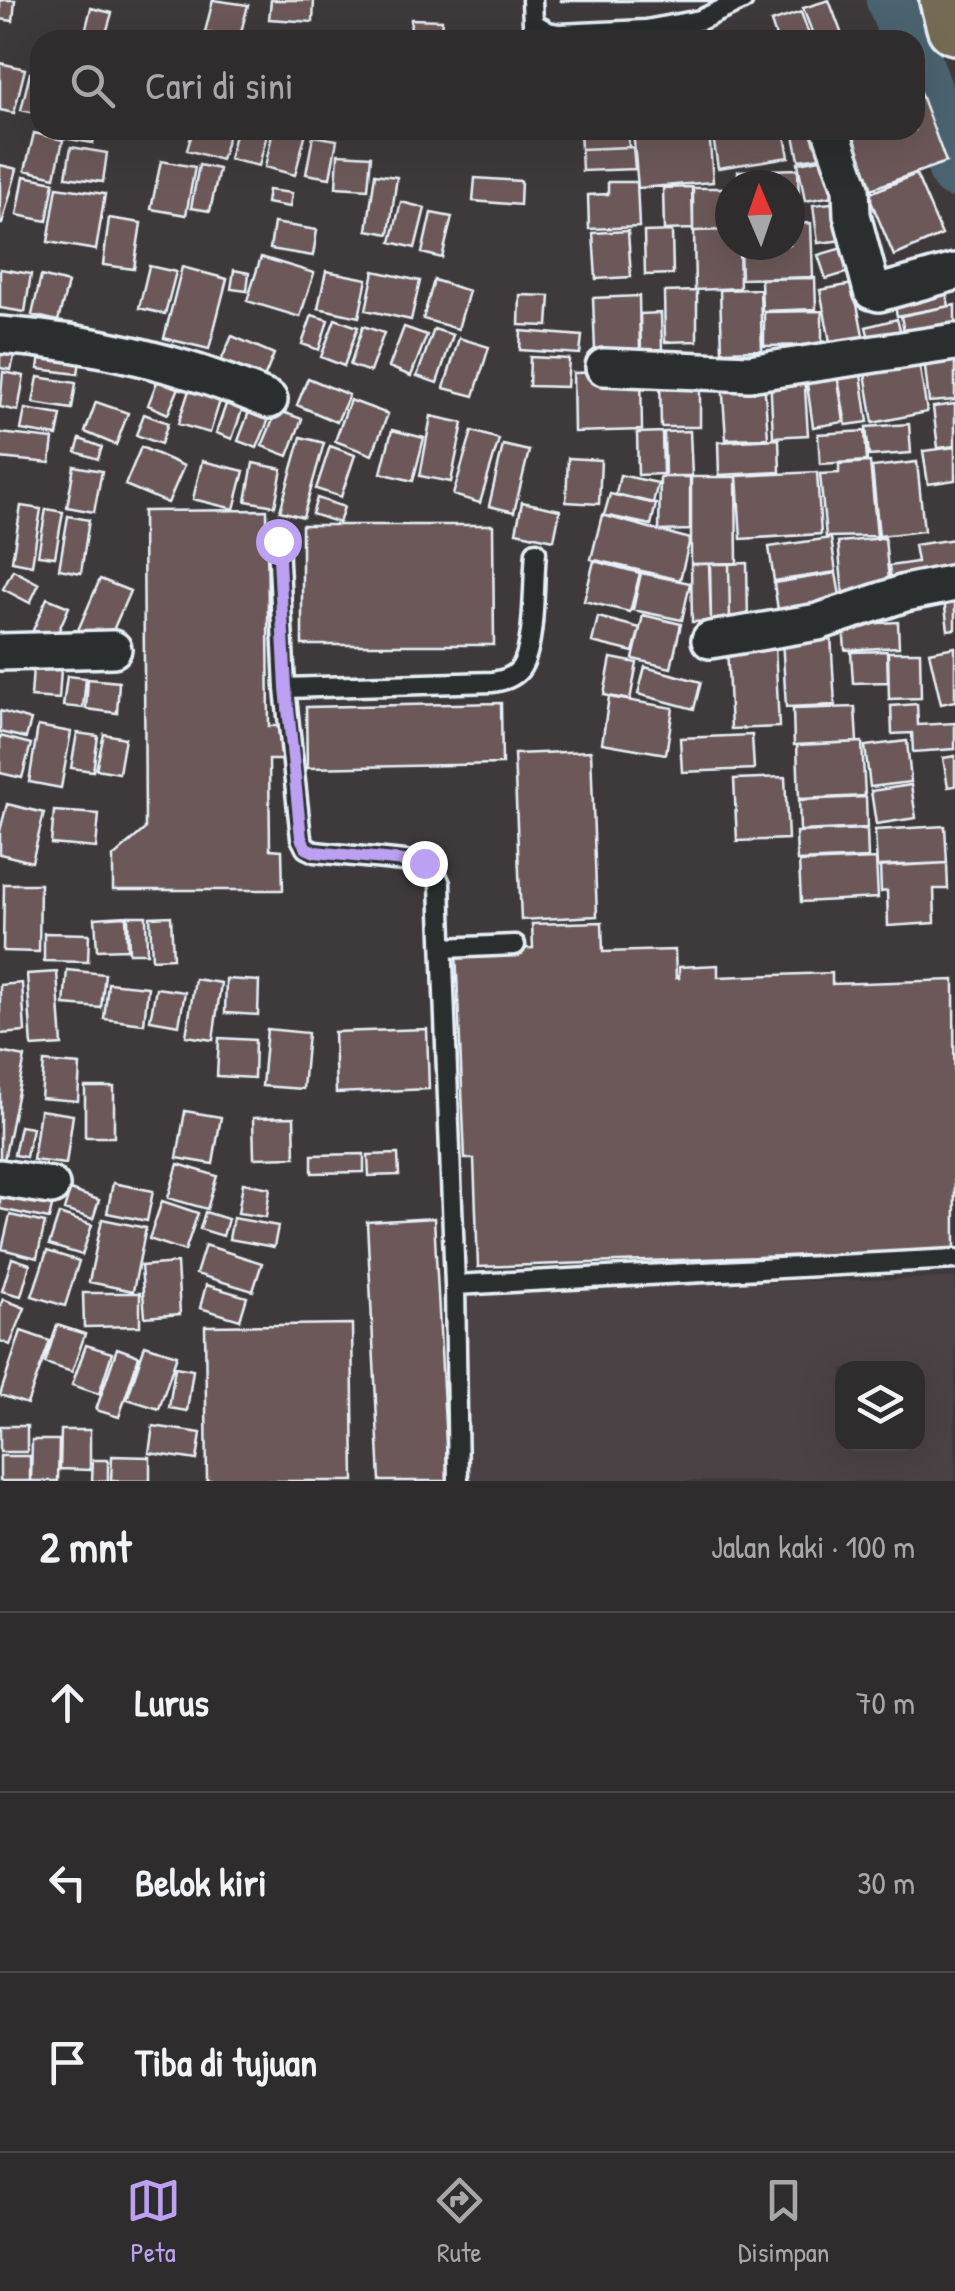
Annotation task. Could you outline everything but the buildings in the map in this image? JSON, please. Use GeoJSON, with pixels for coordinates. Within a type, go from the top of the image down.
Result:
{"type":"FeatureCollection","features":[{"type":"Feature","properties":{"kind":"highway"},"geometry":{"type":"LineString","coordinates":[[948,0],[955,26]]}},
{"type":"Feature","properties":{"kind":"street"},"geometry":{"type":"LineString","coordinates":[[834,140],[852,188],[852,216],[872,291],[879,294],[955,272]]}},
{"type":"Feature","properties":{"kind":"street"},"geometry":{"type":"LineString","coordinates":[[0,335],[163,361],[219,378],[270,400]]}},
{"type":"Feature","properties":{"kind":"street"},"geometry":{"type":"LineString","coordinates":[[604,367],[748,373],[955,342]]}},
{"type":"Feature","properties":{"kind":"street"},"geometry":{"type":"LineString","coordinates":[[710,640],[818,622],[905,592],[955,583]]}},
{"type":"Feature","properties":{"kind":"street"},"geometry":{"type":"LineString","coordinates":[[0,652],[113,649]]}},
{"type":"Feature","properties":{"kind":"street"},"geometry":{"type":"LineString","coordinates":[[0,1178],[51,1186]]}},
{"type":"Feature","properties":{"kind":"lane"},"geometry":{"type":"LineString","coordinates":[[532,0],[533,23],[545,30]]}},
{"type":"Feature","properties":{"kind":"lane"},"geometry":{"type":"LineString","coordinates":[[646,30],[700,20],[742,0]]}},
{"type":"Feature","properties":{"kind":"lane"},"geometry":{"type":"LineString","coordinates":[[278,541],[286,688],[301,838],[306,848],[424,863],[435,872],[440,884],[458,1481]]}},
{"type":"Feature","properties":{"kind":"lane"},"geometry":{"type":"LineString","coordinates":[[286,688],[508,679],[519,671],[528,650],[536,552]]}},
{"type":"Feature","properties":{"kind":"lane"},"geometry":{"type":"LineString","coordinates":[[442,948],[515,945]]}},
{"type":"Feature","properties":{"kind":"lane"},"geometry":{"type":"LineString","coordinates":[[455,1285],[955,1259]]}},
{"type":"Feature","properties":{"kind":"shaded area"},"geometry":{"type":"Polygon","coordinates":[[[955,1278],[955,1481],[465,1481],[461,1289],[955,1278]]]}},
{"type":"Feature","properties":{"kind":"waterway"},"geometry":{"type":"LineString","coordinates":[[892,0],[904,30]]}},
{"type":"Feature","properties":{"kind":"waterway"},"geometry":{"type":"LineString","coordinates":[[925,86],[955,172]]}},
{"type":"Feature","properties":{"kind":"route"},"geometry":{"type":"LineString","coordinates":[[278,541],[286,688],[301,838],[306,848],[315,852],[424,863]]}}]}
